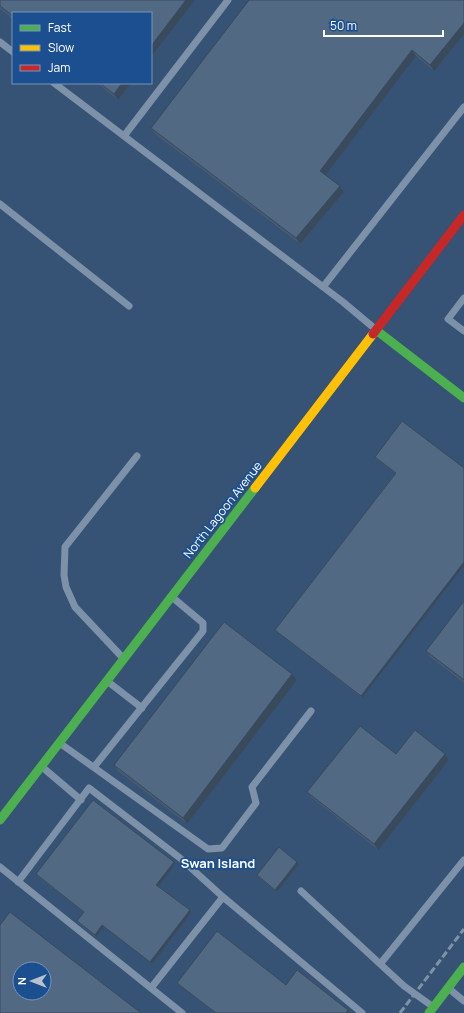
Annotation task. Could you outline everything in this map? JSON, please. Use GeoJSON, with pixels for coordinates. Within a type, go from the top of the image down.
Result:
{"type":"FeatureCollection","features":[{"type":"Feature","properties":{"kind":"street","name":"North Lagoon Avenue"},"geometry":{"type":"LineString","coordinates":[[0,820],[464,215]]}},
{"type":"Feature","properties":{"kind":"street"},"geometry":{"type":"LineString","coordinates":[[376,330],[464,398]]}},
{"type":"Feature","properties":{"kind":"street"},"geometry":{"type":"LineString","coordinates":[[431,1010],[464,968]]}},
{"type":"Feature","properties":{"kind":"lane"},"geometry":{"type":"LineString","coordinates":[[124,136],[228,0]]}},
{"type":"Feature","properties":{"kind":"lane"},"geometry":{"type":"LineString","coordinates":[[0,42],[12,51]]}},
{"type":"Feature","properties":{"kind":"lane"},"geometry":{"type":"LineString","coordinates":[[55,84],[343,302],[376,330]]}},
{"type":"Feature","properties":{"kind":"lane"},"geometry":{"type":"LineString","coordinates":[[323,287],[464,107]]}},
{"type":"Feature","properties":{"kind":"lane"},"geometry":{"type":"LineString","coordinates":[[0,204],[129,306]]}},
{"type":"Feature","properties":{"kind":"lane"},"geometry":{"type":"LineString","coordinates":[[464,298],[448,319],[464,331]]}},
{"type":"Feature","properties":{"kind":"lane"},"geometry":{"type":"LineString","coordinates":[[124,659],[75,607],[66,587],[64,575],[65,547],[137,456]]}},
{"type":"Feature","properties":{"kind":"lane"},"geometry":{"type":"LineString","coordinates":[[94,767],[203,631],[203,623],[171,597]]}},
{"type":"Feature","properties":{"kind":"lane"},"geometry":{"type":"LineString","coordinates":[[106,681],[142,708]]}},
{"type":"Feature","properties":{"kind":"lane"},"geometry":{"type":"LineString","coordinates":[[59,743],[208,849],[222,848],[256,804],[252,787],[311,711]]}},
{"type":"Feature","properties":{"kind":"lane"},"geometry":{"type":"LineString","coordinates":[[41,766],[81,800]]}},
{"type":"Feature","properties":{"kind":"lane"},"geometry":{"type":"LineString","coordinates":[[18,882],[89,788],[180,858],[223,897],[362,1013]]}},
{"type":"Feature","properties":{"kind":"lane"},"geometry":{"type":"LineString","coordinates":[[381,964],[464,860]]}},
{"type":"Feature","properties":{"kind":"lane"},"geometry":{"type":"LineString","coordinates":[[0,867],[74,928],[182,1013]]}},
{"type":"Feature","properties":{"kind":"lane"},"geometry":{"type":"LineString","coordinates":[[301,891],[431,1010]]}},
{"type":"Feature","properties":{"kind":"lane"},"geometry":{"type":"LineString","coordinates":[[151,988],[223,897]]}},
{"type":"Feature","properties":{"kind":"lane"},"geometry":{"type":"LineString","coordinates":[[448,988],[464,1001]]}},
{"type":"Feature","properties":{"kind":"building"},"geometry":{"type":"Polygon","coordinates":[[[0,0],[186,0],[152,45],[152,12],[12,12],[12,15],[0,6],[0,0]]]}},
{"type":"Feature","properties":{"kind":"building"},"geometry":{"type":"Polygon","coordinates":[[[249,0],[464,0],[464,23],[430,65],[412,50],[320,171],[340,186],[296,238],[151,128],[249,0]]]}},
{"type":"Feature","properties":{"kind":"building"},"geometry":{"type":"Polygon","coordinates":[[[101,84],[121,84],[114,94],[101,84]]]}},
{"type":"Feature","properties":{"kind":"building"},"geometry":{"type":"Polygon","coordinates":[[[402,421],[464,468],[464,562],[361,696],[275,630],[396,473],[375,457],[402,421]]]}},
{"type":"Feature","properties":{"kind":"building"},"geometry":{"type":"Polygon","coordinates":[[[464,601],[464,680],[426,651],[464,601]]]}},
{"type":"Feature","properties":{"kind":"building"},"geometry":{"type":"Polygon","coordinates":[[[224,622],[292,674],[183,818],[114,765],[224,622]]]}},
{"type":"Feature","properties":{"kind":"building"},"geometry":{"type":"Polygon","coordinates":[[[360,726],[396,754],[415,730],[445,754],[374,844],[307,792],[360,726]]]}},
{"type":"Feature","properties":{"kind":"building"},"geometry":{"type":"Polygon","coordinates":[[[93,800],[174,862],[156,885],[190,910],[150,962],[102,925],[95,935],[77,921],[84,912],[36,874],[93,800]]]}},
{"type":"Feature","properties":{"kind":"building"},"geometry":{"type":"Polygon","coordinates":[[[279,847],[297,862],[275,890],[257,875],[279,847]]]}},
{"type":"Feature","properties":{"kind":"building"},"geometry":{"type":"Polygon","coordinates":[[[10,912],[141,1013],[0,1013],[0,925],[10,912]]]}},
{"type":"Feature","properties":{"kind":"building"},"geometry":{"type":"Polygon","coordinates":[[[217,931],[286,985],[297,970],[348,1010],[346,1013],[216,1013],[177,983],[217,931]]]}},
{"type":"Feature","properties":{"kind":"railway"},"geometry":{"type":"LineString","coordinates":[[400,1013],[464,929]]}},
{"type":"Feature","properties":{"kind":"traffic: fast"},"geometry":{"type":"LineString","coordinates":[[376,330],[464,398]]}},
{"type":"Feature","properties":{"kind":"traffic: fast"},"geometry":{"type":"LineString","coordinates":[[0,820],[255,488]]}},
{"type":"Feature","properties":{"kind":"traffic: fast"},"geometry":{"type":"LineString","coordinates":[[429,1013],[464,967]]}},
{"type":"Feature","properties":{"kind":"traffic: slow"},"geometry":{"type":"LineString","coordinates":[[255,488],[373,334]]}},
{"type":"Feature","properties":{"kind":"traffic: jam"},"geometry":{"type":"LineString","coordinates":[[373,334],[464,215]]}},
{"type":"Feature","properties":{"kind":"district","name":"Swan Island"},"geometry":{"type":"Point","coordinates":[218,863]}}]}
